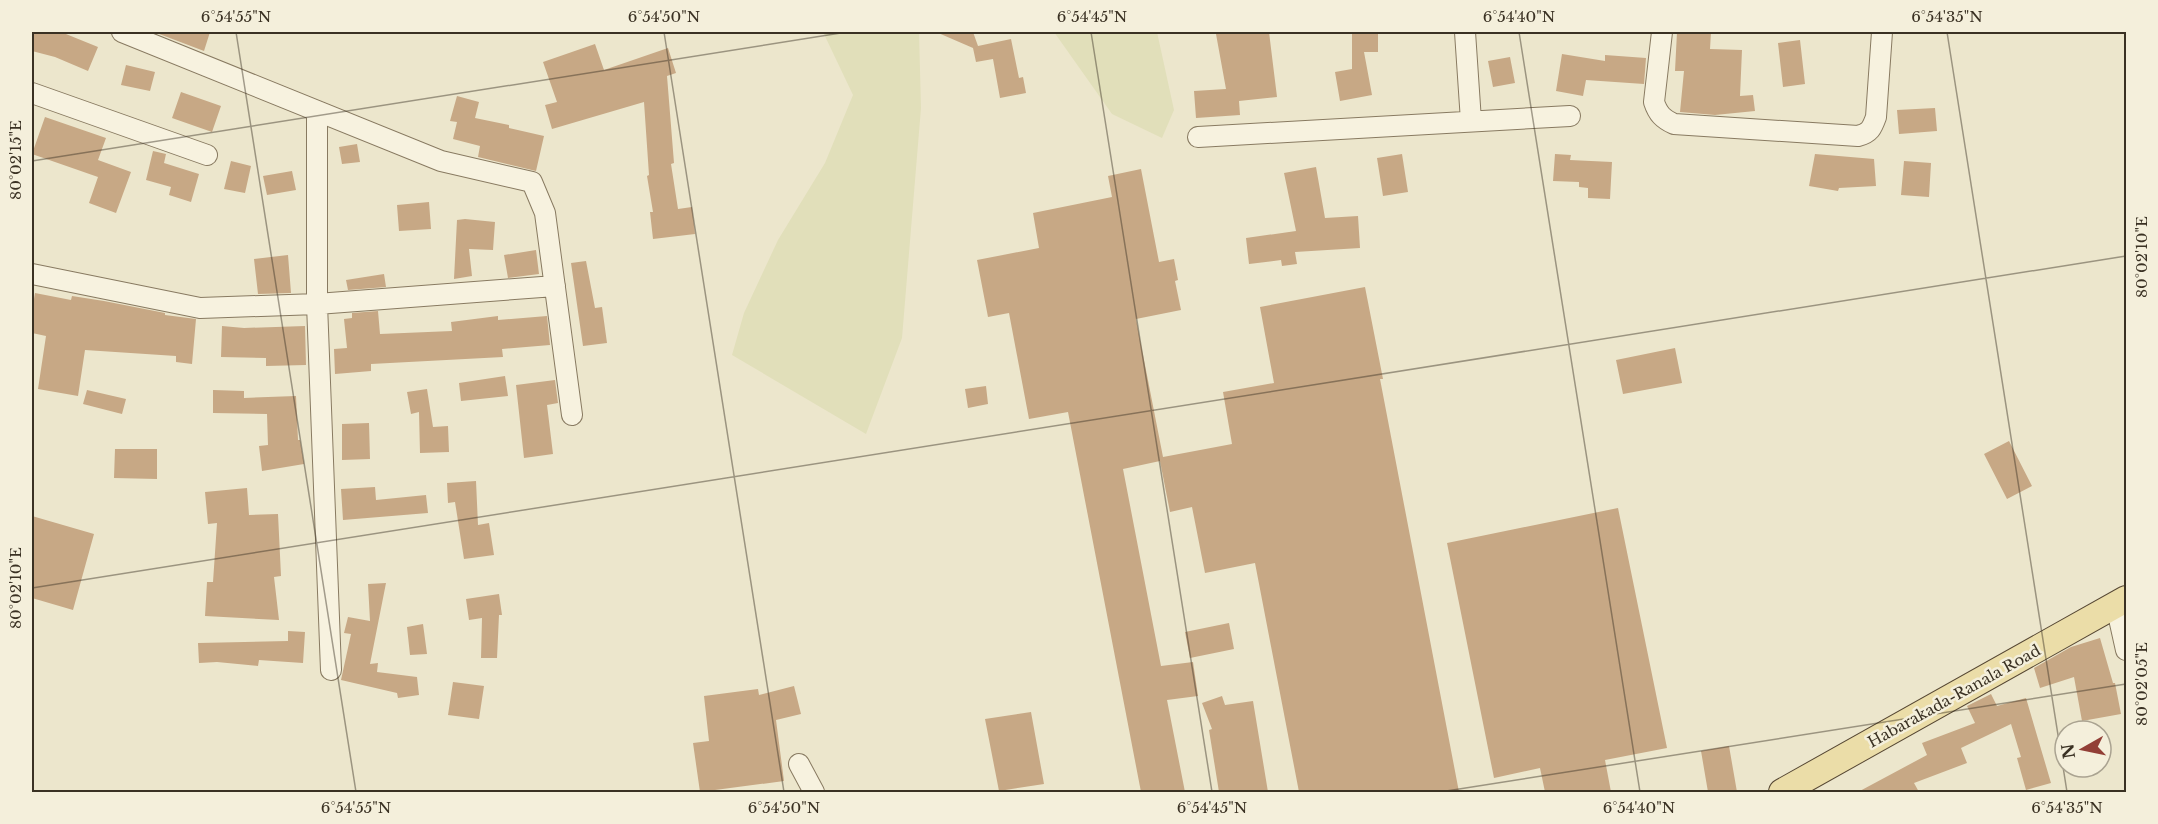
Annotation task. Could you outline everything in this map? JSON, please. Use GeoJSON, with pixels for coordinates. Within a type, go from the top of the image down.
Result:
{"type":"FeatureCollection","features":[{"type":"Feature","properties":{"kind":"main road","name":"Habarakada-Ranala Road"},"geometry":{"type":"LineString","coordinates":[[1784,792],[2121,602]]}},
{"type":"Feature","properties":{"kind":"street"},"geometry":{"type":"LineString","coordinates":[[122,32],[441,161],[532,182],[544,213],[572,414]]}},
{"type":"Feature","properties":{"kind":"street"},"geometry":{"type":"LineString","coordinates":[[1465,32],[1472,121]]}},
{"type":"Feature","properties":{"kind":"street"},"geometry":{"type":"LineString","coordinates":[[1662,32],[1654,102],[1656,111],[1664,120],[1674,124],[1858,136],[1868,134],[1876,117],[1882,32]]}},
{"type":"Feature","properties":{"kind":"street"},"geometry":{"type":"LineString","coordinates":[[32,93],[207,155]]}},
{"type":"Feature","properties":{"kind":"street"},"geometry":{"type":"LineString","coordinates":[[317,112],[317,304],[331,670]]}},
{"type":"Feature","properties":{"kind":"street"},"geometry":{"type":"LineString","coordinates":[[1198,137],[1570,116]]}},
{"type":"Feature","properties":{"kind":"street"},"geometry":{"type":"LineString","coordinates":[[32,274],[200,308],[317,304],[555,286]]}},
{"type":"Feature","properties":{"kind":"street"},"geometry":{"type":"LineString","coordinates":[[2121,602],[2127,650]]}},
{"type":"Feature","properties":{"kind":"street"},"geometry":{"type":"LineString","coordinates":[[799,764],[813,792]]}},
{"type":"Feature","properties":{"kind":"shaded area"},"geometry":{"type":"Polygon","coordinates":[[[823,32],[919,32],[921,108],[902,338],[866,434],[732,355],[744,313],[778,240],[825,163],[853,95],[823,32]]]}},
{"type":"Feature","properties":{"kind":"shaded area"},"geometry":{"type":"Polygon","coordinates":[[[1054,32],[1157,32],[1174,110],[1162,138],[1112,114],[1054,32]]]}},
{"type":"Feature","properties":{"kind":"building"},"geometry":{"type":"Polygon","coordinates":[[[32,32],[61,32],[98,47],[88,71],[55,57],[32,51],[32,32]]]}},
{"type":"Feature","properties":{"kind":"building"},"geometry":{"type":"Polygon","coordinates":[[[154,32],[210,32],[204,51],[154,32]]]}},
{"type":"Feature","properties":{"kind":"building"},"geometry":{"type":"Polygon","coordinates":[[[936,32],[973,32],[978,46],[1011,39],[1019,78],[1023,77],[1026,93],[1000,98],[993,59],[976,62],[973,48],[936,32]]]}},
{"type":"Feature","properties":{"kind":"building"},"geometry":{"type":"Polygon","coordinates":[[[1269,32],[1277,97],[1239,101],[1240,115],[1196,118],[1194,91],[1226,89],[1216,34],[1269,32]]]}},
{"type":"Feature","properties":{"kind":"building"},"geometry":{"type":"Polygon","coordinates":[[[1352,32],[1378,32],[1378,52],[1364,52],[1372,95],[1340,101],[1335,72],[1352,69],[1352,32]]]}},
{"type":"Feature","properties":{"kind":"building"},"geometry":{"type":"Polygon","coordinates":[[[1677,32],[1711,32],[1710,49],[1742,50],[1740,96],[1753,95],[1755,111],[1715,115],[1680,112],[1684,71],[1675,71],[1677,32]]]}},
{"type":"Feature","properties":{"kind":"building"},"geometry":{"type":"Polygon","coordinates":[[[1800,40],[1805,84],[1783,87],[1778,43],[1800,40]]]}},
{"type":"Feature","properties":{"kind":"building"},"geometry":{"type":"Polygon","coordinates":[[[595,44],[604,70],[668,48],[676,73],[667,76],[674,163],[671,164],[678,209],[692,207],[695,234],[653,239],[650,212],[653,212],[647,176],[649,175],[644,102],[552,129],[545,105],[557,102],[543,62],[595,44]]]}},
{"type":"Feature","properties":{"kind":"building"},"geometry":{"type":"Polygon","coordinates":[[[1562,54],[1605,61],[1605,55],[1646,58],[1644,84],[1586,80],[1583,96],[1556,91],[1562,54]]]}},
{"type":"Feature","properties":{"kind":"building"},"geometry":{"type":"Polygon","coordinates":[[[1510,57],[1515,83],[1493,87],[1488,61],[1510,57]]]}},
{"type":"Feature","properties":{"kind":"building"},"geometry":{"type":"Polygon","coordinates":[[[126,65],[155,72],[150,91],[121,85],[126,65]]]}},
{"type":"Feature","properties":{"kind":"building"},"geometry":{"type":"Polygon","coordinates":[[[181,92],[221,106],[212,132],[172,118],[181,92]]]}},
{"type":"Feature","properties":{"kind":"building"},"geometry":{"type":"Polygon","coordinates":[[[457,96],[479,102],[475,118],[509,125],[509,128],[544,136],[536,171],[478,157],[480,146],[453,139],[457,122],[450,121],[457,96]]]}},
{"type":"Feature","properties":{"kind":"building"},"geometry":{"type":"Polygon","coordinates":[[[1935,108],[1937,131],[1899,134],[1897,110],[1935,108]]]}},
{"type":"Feature","properties":{"kind":"building"},"geometry":{"type":"Polygon","coordinates":[[[45,117],[106,138],[98,160],[131,172],[116,213],[89,203],[98,177],[32,154],[45,117]]]}},
{"type":"Feature","properties":{"kind":"building"},"geometry":{"type":"Polygon","coordinates":[[[357,144],[360,162],[342,164],[339,147],[357,144]]]}},
{"type":"Feature","properties":{"kind":"building"},"geometry":{"type":"Polygon","coordinates":[[[153,151],[166,154],[164,163],[199,174],[191,202],[169,195],[171,187],[146,180],[153,151]]]}},
{"type":"Feature","properties":{"kind":"building"},"geometry":{"type":"Polygon","coordinates":[[[1402,154],[1408,192],[1383,196],[1377,158],[1402,154]]]}},
{"type":"Feature","properties":{"kind":"building"},"geometry":{"type":"Polygon","coordinates":[[[1555,154],[1571,155],[1570,160],[1612,162],[1610,199],[1588,198],[1588,188],[1579,187],[1579,182],[1553,181],[1555,154]]]}},
{"type":"Feature","properties":{"kind":"building"},"geometry":{"type":"Polygon","coordinates":[[[1815,154],[1874,159],[1876,186],[1839,188],[1838,191],[1809,186],[1815,154]]]}},
{"type":"Feature","properties":{"kind":"building"},"geometry":{"type":"Polygon","coordinates":[[[231,161],[251,166],[245,193],[224,189],[231,161]]]}},
{"type":"Feature","properties":{"kind":"building"},"geometry":{"type":"Polygon","coordinates":[[[1904,161],[1931,163],[1929,197],[1901,195],[1904,161]]]}},
{"type":"Feature","properties":{"kind":"building"},"geometry":{"type":"Polygon","coordinates":[[[1316,167],[1325,218],[1358,216],[1360,248],[1295,252],[1297,264],[1282,266],[1281,260],[1249,264],[1246,238],[1296,231],[1284,173],[1316,167]]]}},
{"type":"Feature","properties":{"kind":"building"},"geometry":{"type":"Polygon","coordinates":[[[1141,169],[1159,262],[1174,259],[1178,280],[1175,281],[1181,310],[1136,319],[1163,457],[1232,444],[1223,392],[1274,383],[1260,307],[1365,287],[1383,379],[1380,379],[1459,792],[1299,792],[1255,563],[1205,573],[1192,507],[1170,512],[1160,461],[1123,469],[1161,666],[1193,662],[1198,696],[1167,700],[1185,792],[1141,792],[1068,412],[1029,419],[1009,313],[988,317],[977,260],[1039,248],[1033,213],[1112,197],[1108,176],[1141,169]]]}},
{"type":"Feature","properties":{"kind":"building"},"geometry":{"type":"Polygon","coordinates":[[[292,171],[296,190],[267,195],[263,176],[292,171]]]}},
{"type":"Feature","properties":{"kind":"building"},"geometry":{"type":"Polygon","coordinates":[[[429,202],[431,229],[399,231],[397,205],[429,202]]]}},
{"type":"Feature","properties":{"kind":"building"},"geometry":{"type":"Polygon","coordinates":[[[457,220],[495,222],[493,250],[469,249],[472,276],[454,279],[457,220]]]}},
{"type":"Feature","properties":{"kind":"building"},"geometry":{"type":"Polygon","coordinates":[[[536,250],[539,274],[508,278],[504,255],[536,250]]]}},
{"type":"Feature","properties":{"kind":"building"},"geometry":{"type":"Polygon","coordinates":[[[288,255],[291,293],[258,294],[254,259],[288,255]]]}},
{"type":"Feature","properties":{"kind":"building"},"geometry":{"type":"Polygon","coordinates":[[[586,261],[595,308],[602,307],[607,343],[583,346],[571,263],[586,261]]]}},
{"type":"Feature","properties":{"kind":"building"},"geometry":{"type":"Polygon","coordinates":[[[384,274],[386,287],[348,290],[346,280],[384,274]]]}},
{"type":"Feature","properties":{"kind":"building"},"geometry":{"type":"Polygon","coordinates":[[[35,293],[71,300],[72,296],[104,301],[165,313],[165,315],[196,319],[192,364],[176,362],[176,356],[85,350],[78,396],[38,389],[46,336],[32,333],[35,293]]]}},
{"type":"Feature","properties":{"kind":"building"},"geometry":{"type":"Polygon","coordinates":[[[378,311],[380,334],[452,331],[451,322],[498,316],[498,320],[547,316],[550,345],[502,349],[503,357],[371,364],[371,371],[335,374],[334,349],[347,348],[344,319],[352,318],[352,313],[378,311]]]}},
{"type":"Feature","properties":{"kind":"building"},"geometry":{"type":"Polygon","coordinates":[[[222,326],[244,328],[305,326],[306,365],[266,366],[266,358],[221,357],[222,326]]]}},
{"type":"Feature","properties":{"kind":"building"},"geometry":{"type":"Polygon","coordinates":[[[1675,348],[1682,383],[1623,394],[1616,360],[1675,348]]]}},
{"type":"Feature","properties":{"kind":"building"},"geometry":{"type":"Polygon","coordinates":[[[505,376],[508,396],[461,401],[459,383],[505,376]]]}},
{"type":"Feature","properties":{"kind":"building"},"geometry":{"type":"Polygon","coordinates":[[[555,380],[558,403],[547,405],[553,454],[524,458],[516,385],[555,380]]]}},
{"type":"Feature","properties":{"kind":"building"},"geometry":{"type":"Polygon","coordinates":[[[986,386],[988,404],[968,408],[965,389],[986,386]]]}},
{"type":"Feature","properties":{"kind":"building"},"geometry":{"type":"Polygon","coordinates":[[[427,389],[433,427],[448,426],[449,452],[420,453],[419,412],[411,414],[407,392],[427,389]]]}},
{"type":"Feature","properties":{"kind":"building"},"geometry":{"type":"Polygon","coordinates":[[[87,390],[126,399],[122,414],[83,404],[87,390]]]}},
{"type":"Feature","properties":{"kind":"building"},"geometry":{"type":"Polygon","coordinates":[[[213,390],[244,391],[244,398],[296,396],[298,440],[300,440],[304,464],[262,471],[259,446],[268,445],[267,414],[213,413],[213,390]]]}},
{"type":"Feature","properties":{"kind":"building"},"geometry":{"type":"Polygon","coordinates":[[[369,423],[370,459],[342,460],[342,424],[369,423]]]}},
{"type":"Feature","properties":{"kind":"building"},"geometry":{"type":"Polygon","coordinates":[[[2009,441],[2032,486],[2007,499],[1984,454],[2009,441]]]}},
{"type":"Feature","properties":{"kind":"building"},"geometry":{"type":"Polygon","coordinates":[[[115,449],[157,449],[157,479],[114,478],[115,449]]]}},
{"type":"Feature","properties":{"kind":"building"},"geometry":{"type":"Polygon","coordinates":[[[476,481],[478,525],[489,523],[494,555],[464,559],[455,502],[448,503],[447,483],[476,481]]]}},
{"type":"Feature","properties":{"kind":"building"},"geometry":{"type":"Polygon","coordinates":[[[375,487],[376,500],[426,495],[428,513],[343,520],[341,489],[375,487]]]}},
{"type":"Feature","properties":{"kind":"building"},"geometry":{"type":"Polygon","coordinates":[[[247,488],[249,515],[278,514],[281,576],[274,577],[279,620],[205,616],[207,582],[213,582],[217,523],[208,524],[205,492],[247,488]]]}},
{"type":"Feature","properties":{"kind":"building"},"geometry":{"type":"Polygon","coordinates":[[[1618,508],[1667,748],[1605,760],[1611,792],[1545,792],[1540,768],[1494,778],[1447,543],[1618,508]]]}},
{"type":"Feature","properties":{"kind":"building"},"geometry":{"type":"Polygon","coordinates":[[[32,516],[94,534],[73,610],[32,598],[32,516]]]}},
{"type":"Feature","properties":{"kind":"building"},"geometry":{"type":"Polygon","coordinates":[[[386,583],[370,664],[378,663],[377,672],[417,677],[419,695],[398,698],[397,693],[341,680],[351,634],[344,633],[348,617],[370,621],[368,584],[386,583]]]}},
{"type":"Feature","properties":{"kind":"building"},"geometry":{"type":"Polygon","coordinates":[[[499,594],[502,615],[499,615],[497,658],[481,658],[482,618],[469,620],[466,599],[499,594]]]}},
{"type":"Feature","properties":{"kind":"building"},"geometry":{"type":"Polygon","coordinates":[[[1229,623],[1234,649],[1190,658],[1185,632],[1229,623]]]}},
{"type":"Feature","properties":{"kind":"building"},"geometry":{"type":"Polygon","coordinates":[[[423,624],[427,654],[410,655],[407,627],[423,624]]]}},
{"type":"Feature","properties":{"kind":"building"},"geometry":{"type":"Polygon","coordinates":[[[288,631],[305,632],[303,663],[259,660],[258,666],[217,662],[199,663],[198,643],[288,641],[288,631]]]}},
{"type":"Feature","properties":{"kind":"building"},"geometry":{"type":"Polygon","coordinates":[[[2100,638],[2113,683],[2115,683],[2121,714],[2082,719],[2074,677],[2040,688],[2034,668],[2071,647],[2100,638]]]}},
{"type":"Feature","properties":{"kind":"building"},"geometry":{"type":"Polygon","coordinates":[[[453,682],[484,686],[479,719],[448,715],[453,682]]]}},
{"type":"Feature","properties":{"kind":"building"},"geometry":{"type":"Polygon","coordinates":[[[794,686],[801,714],[776,720],[784,781],[700,792],[693,743],[709,741],[704,696],[758,689],[759,695],[794,686]]]}},
{"type":"Feature","properties":{"kind":"building"},"geometry":{"type":"Polygon","coordinates":[[[1991,694],[1997,706],[2026,698],[2051,783],[2026,790],[2017,758],[2021,757],[2011,724],[1961,748],[1967,763],[1914,783],[1919,792],[1858,792],[1927,755],[1922,743],[1975,723],[1967,706],[1991,694]]]}},
{"type":"Feature","properties":{"kind":"building"},"geometry":{"type":"Polygon","coordinates":[[[1222,696],[1225,705],[1253,701],[1268,792],[1219,792],[1209,730],[1212,729],[1202,703],[1222,696]]]}},
{"type":"Feature","properties":{"kind":"building"},"geometry":{"type":"Polygon","coordinates":[[[1031,712],[1044,784],[999,791],[985,719],[1031,712]]]}},
{"type":"Feature","properties":{"kind":"building"},"geometry":{"type":"Polygon","coordinates":[[[1729,746],[1737,792],[1708,792],[1701,751],[1729,746]]]}}]}
